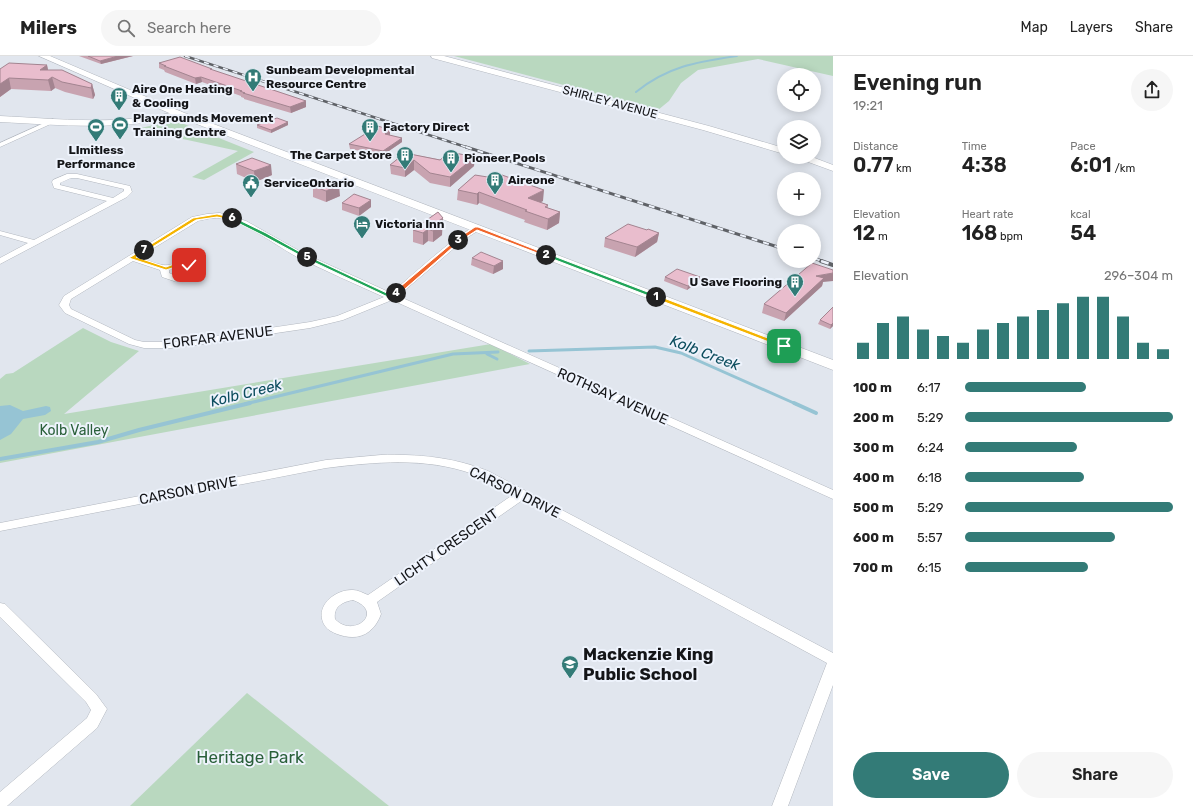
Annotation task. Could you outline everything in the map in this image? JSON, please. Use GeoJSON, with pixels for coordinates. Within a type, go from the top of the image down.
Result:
{"type":"FeatureCollection","features":[{"type":"Feature","properties":{"kind":"main road"},"geometry":{"type":"LineString","coordinates":[[43,56],[179,114],[833,365]]}},
{"type":"Feature","properties":{"kind":"main road","name":"SHIRLEY AVENUE"},"geometry":{"type":"LineString","coordinates":[[435,56],[706,128],[777,149]]}},
{"type":"Feature","properties":{"kind":"main road"},"geometry":{"type":"LineString","coordinates":[[0,119],[133,123],[155,120],[179,114]]}},
{"type":"Feature","properties":{"kind":"main road"},"geometry":{"type":"LineString","coordinates":[[821,164],[833,168]]}},
{"type":"Feature","properties":{"kind":"street"},"geometry":{"type":"LineString","coordinates":[[0,145],[53,121]]}},
{"type":"Feature","properties":{"kind":"street"},"geometry":{"type":"LineString","coordinates":[[0,261],[112,200],[124,196],[128,192],[127,188],[77,176],[70,176],[56,182],[57,186],[112,200]]}},
{"type":"Feature","properties":{"kind":"street","name":"FORFAR AVENUE"},"geometry":{"type":"LineString","coordinates":[[392,297],[288,248],[264,234],[228,217],[217,215],[195,219],[68,298],[64,305],[68,311],[132,342],[144,345],[176,345],[310,325],[340,318],[392,297],[462,237],[476,228]]}},
{"type":"Feature","properties":{"kind":"street"},"geometry":{"type":"LineString","coordinates":[[0,233],[34,242]]}},
{"type":"Feature","properties":{"kind":"street"},"geometry":{"type":"LineString","coordinates":[[132,258],[166,269]]}},
{"type":"Feature","properties":{"kind":"street","name":"ROTHSAY AVENUE"},"geometry":{"type":"LineString","coordinates":[[392,297],[833,495]]}},
{"type":"Feature","properties":{"kind":"street","name":"CARSON DRIVE"},"geometry":{"type":"LineString","coordinates":[[0,527],[319,465],[379,458],[432,459],[471,469],[523,494],[833,660]]}},
{"type":"Feature","properties":{"kind":"street","name":"LICHTY CRESCENT"},"geometry":{"type":"LineString","coordinates":[[369,601],[523,494]]}},
{"type":"Feature","properties":{"kind":"street"},"geometry":{"type":"LineString","coordinates":[[0,608],[91,698],[99,709],[92,723],[0,802]]}},
{"type":"Feature","properties":{"kind":"street"},"geometry":{"type":"LineString","coordinates":[[780,806],[833,665]]}},
{"type":"Feature","properties":{"kind":"green space"},"geometry":{"type":"Polygon","coordinates":[[[454,56],[833,56],[833,76],[821,73],[821,68],[798,68],[758,59],[698,70],[681,83],[669,101],[658,110],[454,56]]]}},
{"type":"Feature","properties":{"kind":"green space"},"geometry":{"type":"Polygon","coordinates":[[[174,120],[254,152],[204,180],[192,177],[238,151],[137,129],[174,120]]]}},
{"type":"Feature","properties":{"kind":"green space","name":"Kolb Valley"},"geometry":{"type":"Polygon","coordinates":[[[83,328],[111,342],[139,351],[64,414],[491,344],[530,364],[0,463],[0,379],[6,374],[13,373],[83,328]]]}},
{"type":"Feature","properties":{"kind":"green space","name":"Heritage Park"},"geometry":{"type":"Polygon","coordinates":[[[247,693],[389,806],[130,806],[247,693]]]}},
{"type":"Feature","properties":{"kind":"water"},"geometry":{"type":"Polygon","coordinates":[[[10,405],[23,411],[46,406],[50,407],[51,411],[45,415],[23,419],[11,434],[0,440],[0,406],[10,405]]]}},
{"type":"Feature","properties":{"kind":"building"},"geometry":{"type":"Polygon","coordinates":[[[88,56],[118,56],[100,61],[88,56]]]}},
{"type":"Feature","properties":{"kind":"building"},"geometry":{"type":"Polygon","coordinates":[[[180,57],[212,69],[210,69],[306,101],[290,107],[243,93],[245,93],[201,77],[195,78],[159,63],[180,57]]]}},
{"type":"Feature","properties":{"kind":"building"},"geometry":{"type":"Polygon","coordinates":[[[9,63],[47,65],[40,70],[62,70],[92,84],[91,88],[62,82],[52,77],[48,80],[9,78],[0,84],[0,69],[9,63]]]}},
{"type":"Feature","properties":{"kind":"building"},"geometry":{"type":"Polygon","coordinates":[[[277,118],[288,122],[271,130],[257,125],[277,118]]]}},
{"type":"Feature","properties":{"kind":"building"},"geometry":{"type":"Polygon","coordinates":[[[378,126],[390,130],[385,134],[402,138],[383,151],[349,144],[378,126]]]}},
{"type":"Feature","properties":{"kind":"building"},"geometry":{"type":"Polygon","coordinates":[[[450,152],[475,157],[450,177],[430,173],[414,160],[405,168],[390,165],[405,153],[440,160],[450,152]]]}},
{"type":"Feature","properties":{"kind":"building"},"geometry":{"type":"Polygon","coordinates":[[[252,158],[271,165],[254,171],[236,164],[252,158]]]}},
{"type":"Feature","properties":{"kind":"building"},"geometry":{"type":"Polygon","coordinates":[[[475,175],[494,178],[502,175],[544,190],[528,198],[548,205],[545,207],[560,212],[548,219],[479,192],[477,194],[458,190],[475,175]]]}},
{"type":"Feature","properties":{"kind":"building"},"geometry":{"type":"Polygon","coordinates":[[[326,180],[339,185],[326,191],[313,186],[326,180]]]}},
{"type":"Feature","properties":{"kind":"building"},"geometry":{"type":"Polygon","coordinates":[[[354,194],[371,200],[359,208],[342,203],[354,194]]]}},
{"type":"Feature","properties":{"kind":"building"},"geometry":{"type":"Polygon","coordinates":[[[438,212],[443,218],[437,222],[442,224],[433,231],[428,229],[423,233],[413,230],[438,212]]]}},
{"type":"Feature","properties":{"kind":"building"},"geometry":{"type":"Polygon","coordinates":[[[628,224],[659,233],[637,247],[605,238],[628,224]]]}},
{"type":"Feature","properties":{"kind":"building"},"geometry":{"type":"Polygon","coordinates":[[[481,252],[503,261],[494,266],[472,258],[481,252]]]}},
{"type":"Feature","properties":{"kind":"building","name":"U Save Flooring"},"geometry":{"type":"Polygon","coordinates":[[[821,266],[833,270],[833,273],[816,276],[824,278],[786,313],[764,304],[806,268],[821,268],[821,266]]]}},
{"type":"Feature","properties":{"kind":"building"},"geometry":{"type":"Polygon","coordinates":[[[677,269],[700,277],[688,286],[665,277],[677,269]]]}},
{"type":"Feature","properties":{"kind":"building"},"geometry":{"type":"Polygon","coordinates":[[[833,307],[833,323],[831,325],[820,320],[833,307]]]}},
{"type":"Feature","properties":{"kind":"waterway"},"geometry":{"type":"LineString","coordinates":[[636,92],[660,76],[684,66],[709,60],[737,56]]}},
{"type":"Feature","properties":{"kind":"waterway","name":"Kolb Creek"},"geometry":{"type":"LineString","coordinates":[[529,351],[655,347],[681,353],[796,404]]}},
{"type":"Feature","properties":{"kind":"waterway","name":"Kolb Creek"},"geometry":{"type":"LineString","coordinates":[[245,404],[453,354],[498,352]]}},
{"type":"Feature","properties":{"kind":"waterway"},"geometry":{"type":"LineString","coordinates":[[487,354],[497,359]]}},
{"type":"Feature","properties":{"kind":"waterway","name":"Kolb Creek"},"geometry":{"type":"LineString","coordinates":[[0,459],[98,442],[139,430],[250,403]]}},
{"type":"Feature","properties":{"kind":"waterway","name":"Kolb Creek"},"geometry":{"type":"LineString","coordinates":[[794,403],[816,413]]}},
{"type":"Feature","properties":{"kind":"railway"},"geometry":{"type":"LineString","coordinates":[[185,56],[469,148]]}},
{"type":"Feature","properties":{"kind":"railway"},"geometry":{"type":"LineString","coordinates":[[466,147],[777,247]]}},
{"type":"Feature","properties":{"kind":"railway"},"geometry":{"type":"LineString","coordinates":[[824,262],[833,265]]}},
{"type":"Feature","properties":{"kind":"place","name":"Sunbeam Developmental Resource Centre"},"geometry":{"type":"Point","coordinates":[253,92]}},
{"type":"Feature","properties":{"kind":"place","name":"Aire One Heating & Cooling"},"geometry":{"type":"Point","coordinates":[119,111]}},
{"type":"Feature","properties":{"kind":"place","name":"Playgrounds Movement Training Centre"},"geometry":{"type":"Point","coordinates":[120,140]}},
{"type":"Feature","properties":{"kind":"place","name":"LImitless Performance"},"geometry":{"type":"Point","coordinates":[96,142]}},
{"type":"Feature","properties":{"kind":"place","name":"Factory Direct"},"geometry":{"type":"Point","coordinates":[370,142]}},
{"type":"Feature","properties":{"kind":"place","name":"The Carpet Store"},"geometry":{"type":"Point","coordinates":[405,170]}},
{"type":"Feature","properties":{"kind":"place","name":"Pioneer Pools"},"geometry":{"type":"Point","coordinates":[451,173]}},
{"type":"Feature","properties":{"kind":"place","name":"Aireone"},"geometry":{"type":"Point","coordinates":[495,195]}},
{"type":"Feature","properties":{"kind":"place","name":"ServiceOntario"},"geometry":{"type":"Point","coordinates":[251,198]}},
{"type":"Feature","properties":{"kind":"place","name":"Victoria Inn"},"geometry":{"type":"Point","coordinates":[362,239]}},
{"type":"Feature","properties":{"kind":"place","name":"U Save Flooring"},"geometry":{"type":"Point","coordinates":[795,297]}},
{"type":"Feature","properties":{"kind":"place","name":"Mackenzie King Public School"},"geometry":{"type":"Point","coordinates":[570,679]}},
{"type":"Feature","properties":{"kind":"route"},"geometry":{"type":"LineString","coordinates":[[189,265],[177,264],[166,269],[132,258],[195,219],[217,215],[228,217],[264,234],[288,248],[392,297],[462,237],[476,228],[784,346]]}}]}
